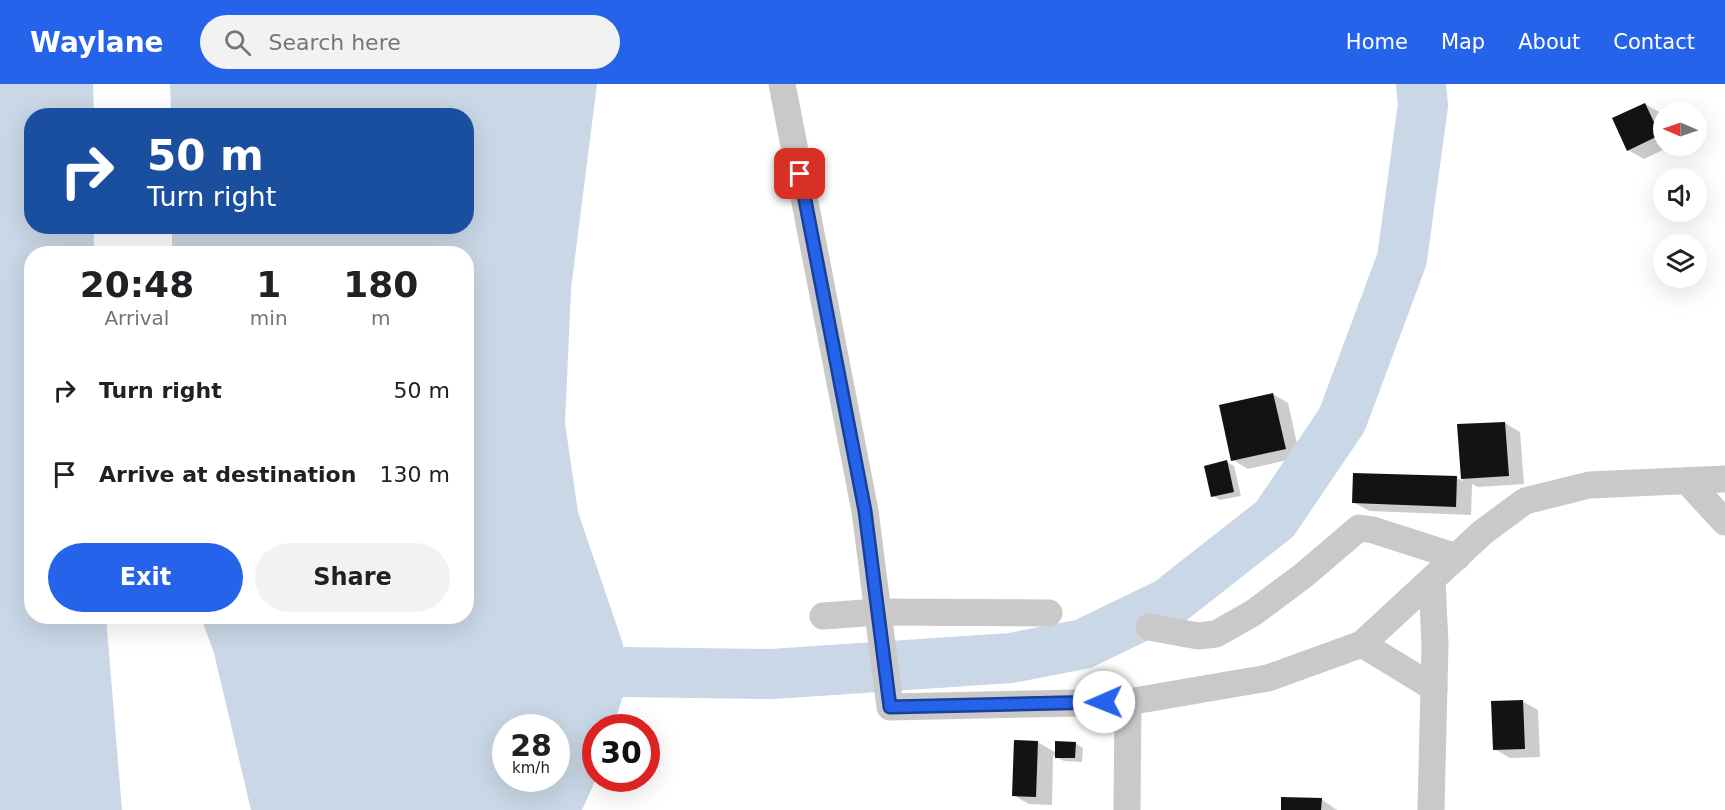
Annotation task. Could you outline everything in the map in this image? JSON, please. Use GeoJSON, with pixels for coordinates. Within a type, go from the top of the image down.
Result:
{"type":"FeatureCollection","features":[{"type":"Feature","properties":{"kind":"street"},"geometry":{"type":"LineString","coordinates":[[782,84],[865,511],[890,707],[1128,702],[1268,678],[1362,644],[1484,532],[1525,501],[1589,485],[1725,479]]}},
{"type":"Feature","properties":{"kind":"street"},"geometry":{"type":"LineString","coordinates":[[1686,481],[1725,522]]}},
{"type":"Feature","properties":{"kind":"street"},"geometry":{"type":"LineString","coordinates":[[1149,627],[1198,636],[1216,634],[1253,613],[1304,575],[1359,528],[1373,530],[1457,557]]}},
{"type":"Feature","properties":{"kind":"street"},"geometry":{"type":"LineString","coordinates":[[1431,810],[1434,688],[1432,580]]}},
{"type":"Feature","properties":{"kind":"street"},"geometry":{"type":"LineString","coordinates":[[823,616],[878,612],[1049,613]]}},
{"type":"Feature","properties":{"kind":"street"},"geometry":{"type":"LineString","coordinates":[[1362,644],[1434,688]]}},
{"type":"Feature","properties":{"kind":"street"},"geometry":{"type":"LineString","coordinates":[[1128,702],[1128,810]]}},
{"type":"Feature","properties":{"kind":"water"},"geometry":{"type":"Polygon","coordinates":[[[0,84],[93,84],[94,108],[24,108],[24,234],[94,234],[94,246],[24,246],[24,624],[107,624],[122,810],[0,810],[0,84]]]}},
{"type":"Feature","properties":{"kind":"water"},"geometry":{"type":"Polygon","coordinates":[[[170,84],[597,84],[571,289],[565,423],[578,512],[623,644],[623,696],[617,714],[582,714],[582,792],[590,792],[582,810],[251,810],[214,653],[204,624],[474,624],[474,246],[172,246],[172,234],[474,234],[474,108],[171,108],[170,84]]]}},
{"type":"Feature","properties":{"kind":"building"},"geometry":{"type":"Polygon","coordinates":[[[1645,103],[1653,120],[1653,138],[1627,151],[1612,118],[1645,103]]]}},
{"type":"Feature","properties":{"kind":"building"},"geometry":{"type":"Polygon","coordinates":[[[1273,393],[1286,449],[1231,461],[1219,405],[1273,393]]]}},
{"type":"Feature","properties":{"kind":"building"},"geometry":{"type":"Polygon","coordinates":[[[1505,422],[1509,476],[1461,479],[1457,424],[1505,422]]]}},
{"type":"Feature","properties":{"kind":"building"},"geometry":{"type":"Polygon","coordinates":[[[1227,460],[1234,492],[1211,497],[1204,466],[1227,460]]]}},
{"type":"Feature","properties":{"kind":"building"},"geometry":{"type":"Polygon","coordinates":[[[1353,473],[1457,476],[1456,507],[1352,503],[1353,473]]]}},
{"type":"Feature","properties":{"kind":"building"},"geometry":{"type":"Polygon","coordinates":[[[1523,700],[1525,749],[1493,750],[1491,701],[1523,700]]]}},
{"type":"Feature","properties":{"kind":"building"},"geometry":{"type":"Polygon","coordinates":[[[1014,740],[1038,741],[1036,797],[1012,796],[1014,740]]]}},
{"type":"Feature","properties":{"kind":"building"},"geometry":{"type":"Polygon","coordinates":[[[1055,741],[1076,742],[1075,758],[1055,758],[1055,741]]]}},
{"type":"Feature","properties":{"kind":"building"},"geometry":{"type":"Polygon","coordinates":[[[1281,797],[1322,798],[1321,810],[1281,810],[1281,797]]]}},
{"type":"Feature","properties":{"kind":"waterway"},"geometry":{"type":"LineString","coordinates":[[624,672],[772,674],[1011,658],[1083,644],[1168,603],[1275,519],[1342,420],[1402,259],[1423,105],[1421,84]]}},
{"type":"Feature","properties":{"kind":"route"},"geometry":{"type":"LineString","coordinates":[[800,174],[865,511],[890,707],[1104,702]]}}]}
